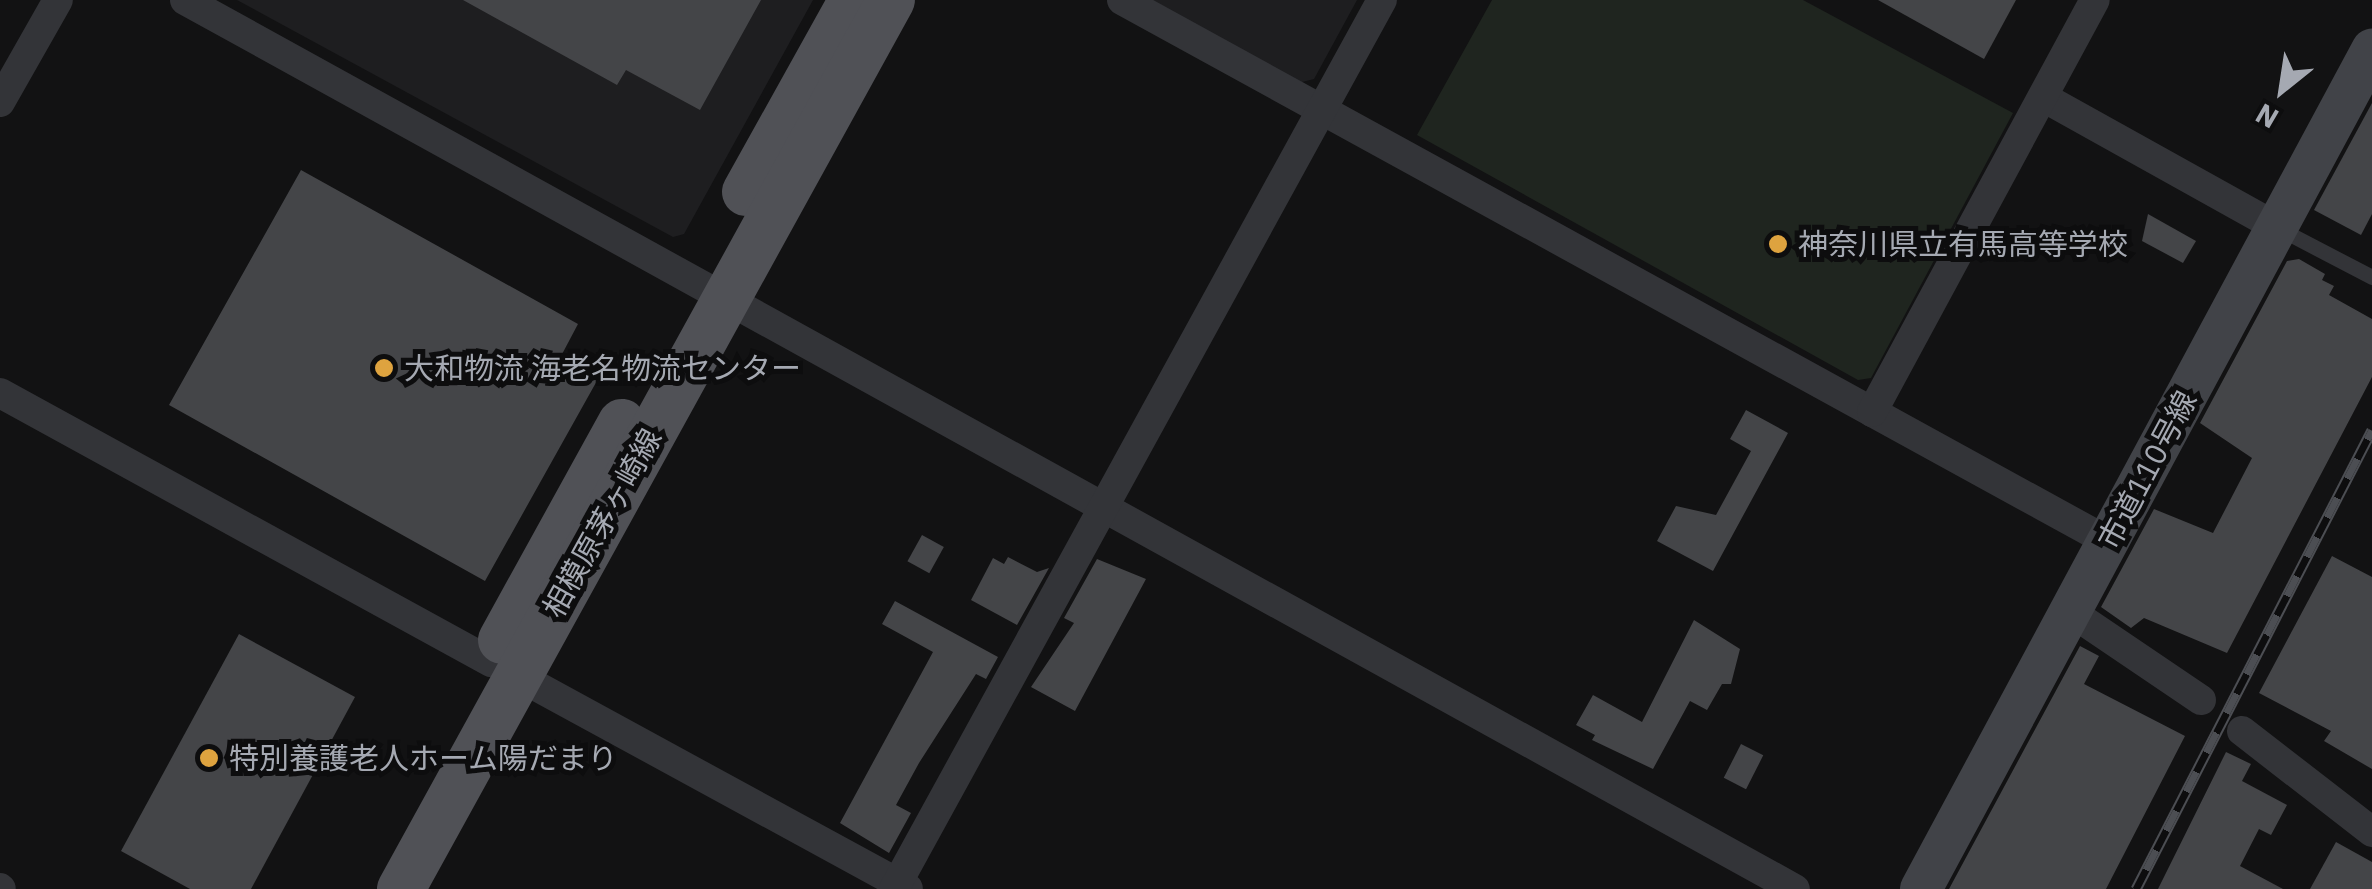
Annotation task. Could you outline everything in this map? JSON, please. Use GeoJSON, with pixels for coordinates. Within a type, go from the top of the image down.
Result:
{"type":"FeatureCollection","features":[{"type":"Feature","properties":{"kind":"main road","name":"相模原茅ヶ崎線"},"geometry":{"type":"LineString","coordinates":[[401,889],[505,669],[711,290],[853,0]]}},
{"type":"Feature","properties":{"kind":"main road","name":"相模原茅ヶ崎線"},"geometry":{"type":"LineString","coordinates":[[711,290],[890,0]]}},
{"type":"Feature","properties":{"kind":"main road","name":"相模原茅ヶ崎線"},"geometry":{"type":"LineString","coordinates":[[367,889],[505,669]]}},
{"type":"Feature","properties":{"kind":"street"},"geometry":{"type":"LineString","coordinates":[[0,102],[58,0]]}},
{"type":"Feature","properties":{"kind":"street"},"geometry":{"type":"LineString","coordinates":[[185,0],[1101,511],[1795,889]]}},
{"type":"Feature","properties":{"kind":"street"},"geometry":{"type":"LineString","coordinates":[[1122,0],[1323,107],[2108,542]]}},
{"type":"Feature","properties":{"kind":"street"},"geometry":{"type":"LineString","coordinates":[[0,393],[900,887],[1382,0]]}},
{"type":"Feature","properties":{"kind":"street"},"geometry":{"type":"LineString","coordinates":[[1872,412],[2095,0]]}},
{"type":"Feature","properties":{"kind":"street","name":"市道110号線"},"geometry":{"type":"LineString","coordinates":[[1922,889],[2372,50]]}},
{"type":"Feature","properties":{"kind":"street"},"geometry":{"type":"LineString","coordinates":[[2043,97],[2277,227]]}},
{"type":"Feature","properties":{"kind":"street"},"geometry":{"type":"LineString","coordinates":[[2071,612],[2201,700]]}},
{"type":"Feature","properties":{"kind":"street"},"geometry":{"type":"LineString","coordinates":[[2242,731],[2372,832]]}},
{"type":"Feature","properties":{"kind":"lane"},"geometry":{"type":"LineString","coordinates":[[2277,227],[2372,277]]}},
{"type":"Feature","properties":{"kind":"shaded area"},"geometry":{"type":"Polygon","coordinates":[[[237,0],[813,0],[684,234],[673,237],[237,0]]]}},
{"type":"Feature","properties":{"kind":"shaded area"},"geometry":{"type":"Polygon","coordinates":[[[1146,0],[1357,0],[1314,79],[1298,83],[1146,0]]]}},
{"type":"Feature","properties":{"kind":"shaded area","name":"神奈川県立有馬高等学校"},"geometry":{"type":"Polygon","coordinates":[[[1492,0],[1803,0],[2013,113],[1871,378],[1858,380],[1417,135],[1492,0]]]}},
{"type":"Feature","properties":{"kind":"building"},"geometry":{"type":"Polygon","coordinates":[[[463,0],[761,0],[700,110],[626,70],[617,85],[463,0]]]}},
{"type":"Feature","properties":{"kind":"building"},"geometry":{"type":"Polygon","coordinates":[[[1878,0],[2016,0],[1984,59],[1878,0]]]}},
{"type":"Feature","properties":{"kind":"building"},"geometry":{"type":"Polygon","coordinates":[[[2372,103],[2372,214],[2361,235],[2314,210],[2372,103]]]}},
{"type":"Feature","properties":{"kind":"building","name":"大和物流 海老名物流センター"},"geometry":{"type":"Polygon","coordinates":[[[301,170],[578,324],[560,358],[598,379],[485,581],[169,405],[301,170]]]}},
{"type":"Feature","properties":{"kind":"building"},"geometry":{"type":"Polygon","coordinates":[[[2148,214],[2196,241],[2183,263],[2142,241],[2148,214]]]}},
{"type":"Feature","properties":{"kind":"building"},"geometry":{"type":"Polygon","coordinates":[[[2299,259],[2325,274],[2322,280],[2334,286],[2329,295],[2372,319],[2372,377],[2227,653],[2144,618],[2131,628],[2101,607],[2154,509],[2213,533],[2252,458],[2200,423],[2287,261],[2299,259]]]}},
{"type":"Feature","properties":{"kind":"building"},"geometry":{"type":"Polygon","coordinates":[[[1746,410],[1788,433],[1713,571],[1657,541],[1676,506],[1716,515],[1751,451],[1730,439],[1746,410]]]}},
{"type":"Feature","properties":{"kind":"building"},"geometry":{"type":"Polygon","coordinates":[[[922,535],[944,547],[929,573],[907,561],[922,535]]]}},
{"type":"Feature","properties":{"kind":"building"},"geometry":{"type":"Polygon","coordinates":[[[2332,556],[2372,577],[2372,769],[2324,741],[2331,731],[2259,693],[2332,556]]]}},
{"type":"Feature","properties":{"kind":"building"},"geometry":{"type":"Polygon","coordinates":[[[1008,557],[1037,572],[1049,568],[1017,625],[971,600],[993,558],[1004,564],[1008,557]]]}},
{"type":"Feature","properties":{"kind":"building"},"geometry":{"type":"Polygon","coordinates":[[[1097,559],[1146,579],[1075,711],[1031,687],[1074,623],[1064,618],[1097,559]]]}},
{"type":"Feature","properties":{"kind":"building"},"geometry":{"type":"Polygon","coordinates":[[[895,601],[998,657],[986,679],[976,674],[919,763],[896,805],[911,813],[889,853],[840,823],[933,652],[882,624],[895,601]]]}},
{"type":"Feature","properties":{"kind":"building"},"geometry":{"type":"Polygon","coordinates":[[[1694,620],[1740,649],[1731,684],[1722,684],[1707,710],[1690,701],[1653,769],[1592,740],[1595,735],[1576,725],[1593,695],[1642,722],[1694,620]]]}},
{"type":"Feature","properties":{"kind":"building","name":"特別養護老人ホーム陽だまり"},"geometry":{"type":"Polygon","coordinates":[[[239,634],[355,697],[251,889],[190,889],[121,851],[239,634]]]}},
{"type":"Feature","properties":{"kind":"building"},"geometry":{"type":"Polygon","coordinates":[[[2080,646],[2099,656],[2084,684],[2185,736],[2106,889],[1949,889],[2080,646]]]}},
{"type":"Feature","properties":{"kind":"building"},"geometry":{"type":"Polygon","coordinates":[[[1741,744],[1763,755],[1746,789],[1724,778],[1741,744]]]}},
{"type":"Feature","properties":{"kind":"building"},"geometry":{"type":"Polygon","coordinates":[[[2226,752],[2251,764],[2242,781],[2287,805],[2271,835],[2259,829],[2240,866],[2283,889],[2158,889],[2226,752]]]}},
{"type":"Feature","properties":{"kind":"building"},"geometry":{"type":"Polygon","coordinates":[[[2336,842],[2372,862],[2372,889],[2310,889],[2336,842]]]}},
{"type":"Feature","properties":{"kind":"railway"},"geometry":{"type":"LineString","coordinates":[[2136,889],[2372,430]]}},
{"type":"Feature","properties":{"kind":"place","name":"神奈川県立有馬高等学校"},"geometry":{"type":"Point","coordinates":[1778,244]}},
{"type":"Feature","properties":{"kind":"place","name":"大和物流 海老名物流センター"},"geometry":{"type":"Point","coordinates":[384,368]}},
{"type":"Feature","properties":{"kind":"place","name":"特別養護老人ホーム陽だまり"},"geometry":{"type":"Point","coordinates":[209,758]}}]}
